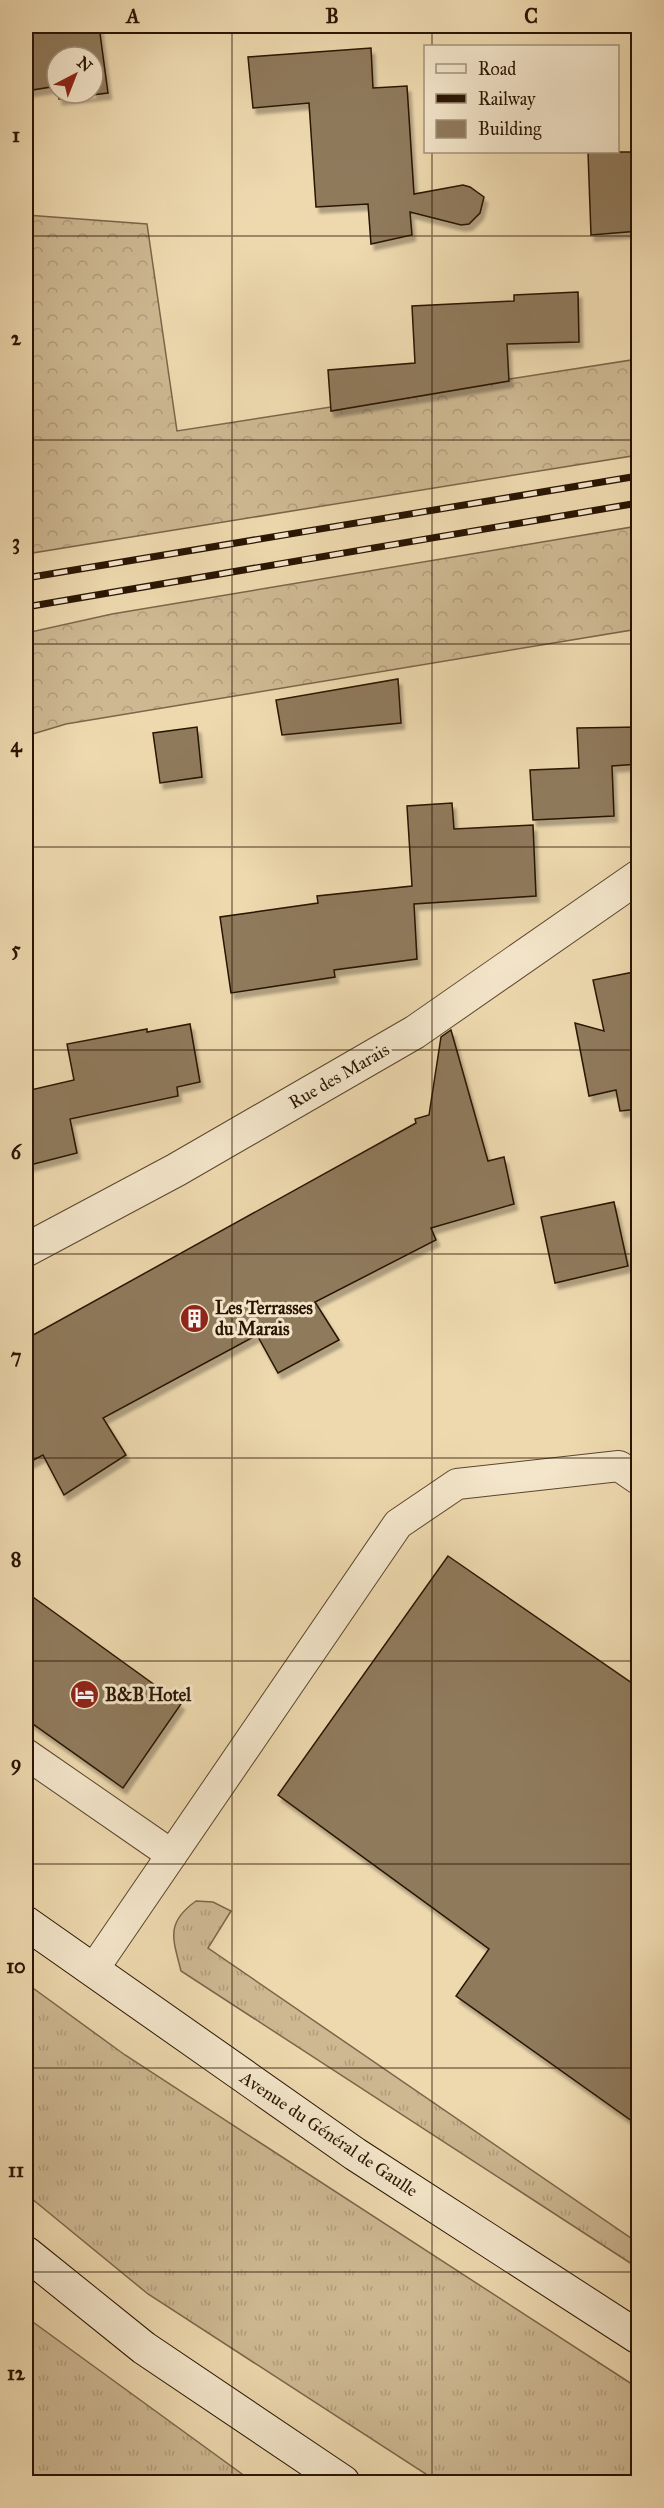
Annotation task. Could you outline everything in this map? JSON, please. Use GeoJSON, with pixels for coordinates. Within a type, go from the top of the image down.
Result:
{"type":"FeatureCollection","features":[{"type":"Feature","properties":{"kind":"main road","name":"Rue des Marais"},"geometry":{"type":"LineString","coordinates":[[26,1250],[176,1170],[415,1032],[639,877]]}},
{"type":"Feature","properties":{"kind":"main road","name":"Avenue du Général de Gaulle"},"geometry":{"type":"LineString","coordinates":[[26,1923],[355,2154],[639,2337]]}},
{"type":"Feature","properties":{"kind":"main road"},"geometry":{"type":"LineString","coordinates":[[26,2253],[144,2348],[343,2482]]}},
{"type":"Feature","properties":{"kind":"lane"},"geometry":{"type":"LineString","coordinates":[[93,1970],[398,1524],[457,1484],[620,1466],[639,1479]]}},
{"type":"Feature","properties":{"kind":"lane"},"geometry":{"type":"LineString","coordinates":[[26,1754],[171,1855]]}},
{"type":"Feature","properties":{"kind":"green space"},"geometry":{"type":"Polygon","coordinates":[[[26,215],[147,224],[177,431],[638,359],[638,455],[26,554],[26,215]]]}},
{"type":"Feature","properties":{"kind":"green space"},"geometry":{"type":"Polygon","coordinates":[[[638,526],[638,629],[66,724],[26,736],[26,633],[112,614],[638,526]]]}},
{"type":"Feature","properties":{"kind":"green space"},"geometry":{"type":"Polygon","coordinates":[[[196,1901],[213,1902],[231,1911],[208,1948],[638,2243],[638,2268],[181,1971],[174,1932],[179,1917],[196,1901]]]}},
{"type":"Feature","properties":{"kind":"green space"},"geometry":{"type":"Polygon","coordinates":[[[26,1983],[125,2055],[638,2388],[638,2482],[438,2482],[148,2294],[26,2194],[26,1983]]]}},
{"type":"Feature","properties":{"kind":"green space"},"geometry":{"type":"Polygon","coordinates":[[[26,2317],[253,2482],[26,2482],[26,2317]]]}},
{"type":"Feature","properties":{"kind":"building"},"geometry":{"type":"Polygon","coordinates":[[[26,26],[99,26],[102,45],[45,45],[45,88],[26,91],[26,26]]]}},
{"type":"Feature","properties":{"kind":"building"},"geometry":{"type":"Polygon","coordinates":[[[371,48],[373,88],[407,86],[414,194],[463,185],[470,187],[484,197],[480,213],[469,224],[461,225],[410,212],[412,235],[371,244],[368,204],[316,207],[309,103],[253,108],[248,57],[371,48]]]}},
{"type":"Feature","properties":{"kind":"building"},"geometry":{"type":"Polygon","coordinates":[[[105,71],[108,93],[105,93],[105,71]]]}},
{"type":"Feature","properties":{"kind":"building"},"geometry":{"type":"Polygon","coordinates":[[[639,152],[639,231],[591,235],[588,153],[639,152]]]}},
{"type":"Feature","properties":{"kind":"building"},"geometry":{"type":"Polygon","coordinates":[[[578,292],[579,342],[507,344],[509,381],[331,411],[328,370],[415,363],[412,306],[514,301],[514,295],[578,292]]]}},
{"type":"Feature","properties":{"kind":"building"},"geometry":{"type":"Polygon","coordinates":[[[398,679],[401,723],[282,735],[276,700],[398,679]]]}},
{"type":"Feature","properties":{"kind":"building"},"geometry":{"type":"Polygon","coordinates":[[[197,727],[202,777],[160,783],[153,733],[197,727]]]}},
{"type":"Feature","properties":{"kind":"building"},"geometry":{"type":"Polygon","coordinates":[[[639,727],[639,764],[612,766],[614,816],[533,820],[530,770],[579,768],[577,728],[639,727]]]}},
{"type":"Feature","properties":{"kind":"building"},"geometry":{"type":"Polygon","coordinates":[[[452,803],[454,829],[533,825],[536,896],[414,904],[417,959],[334,970],[335,977],[231,993],[220,917],[318,903],[317,896],[412,886],[407,806],[452,803]]]}},
{"type":"Feature","properties":{"kind":"building"},"geometry":{"type":"Polygon","coordinates":[[[639,971],[639,1109],[620,1111],[616,1090],[589,1096],[575,1023],[604,1031],[593,980],[639,971]]]}},
{"type":"Feature","properties":{"kind":"building"},"geometry":{"type":"Polygon","coordinates":[[[190,1024],[200,1082],[177,1087],[178,1096],[70,1119],[77,1153],[26,1166],[26,1091],[74,1080],[67,1044],[147,1029],[147,1032],[190,1024]]]}},
{"type":"Feature","properties":{"kind":"building","name":"Les Terrasses du Marais"},"geometry":{"type":"Polygon","coordinates":[[[451,1030],[488,1161],[504,1157],[514,1204],[431,1228],[436,1240],[315,1302],[339,1340],[278,1373],[257,1335],[103,1418],[126,1455],[64,1495],[43,1455],[26,1464],[26,1339],[416,1123],[415,1119],[429,1115],[441,1037],[451,1030]]]}},
{"type":"Feature","properties":{"kind":"building"},"geometry":{"type":"Polygon","coordinates":[[[614,1202],[628,1266],[555,1283],[541,1217],[614,1202]]]}},
{"type":"Feature","properties":{"kind":"building"},"geometry":{"type":"Polygon","coordinates":[[[448,1556],[639,1688],[639,2126],[456,1996],[489,1949],[278,1795],[448,1556]]]}},
{"type":"Feature","properties":{"kind":"building"},"geometry":{"type":"Polygon","coordinates":[[[26,1592],[181,1704],[123,1788],[26,1719],[26,1592]]]}},
{"type":"Feature","properties":{"kind":"railway"},"geometry":{"type":"LineString","coordinates":[[26,578],[638,476]]}},
{"type":"Feature","properties":{"kind":"railway"},"geometry":{"type":"LineString","coordinates":[[26,607],[638,503]]}},
{"type":"Feature","properties":{"kind":"place","name":"Les Terrasses du Marais"},"geometry":{"type":"Point","coordinates":[194,1318]}},
{"type":"Feature","properties":{"kind":"place","name":"B&B Hotel"},"geometry":{"type":"Point","coordinates":[84,1695]}}]}
